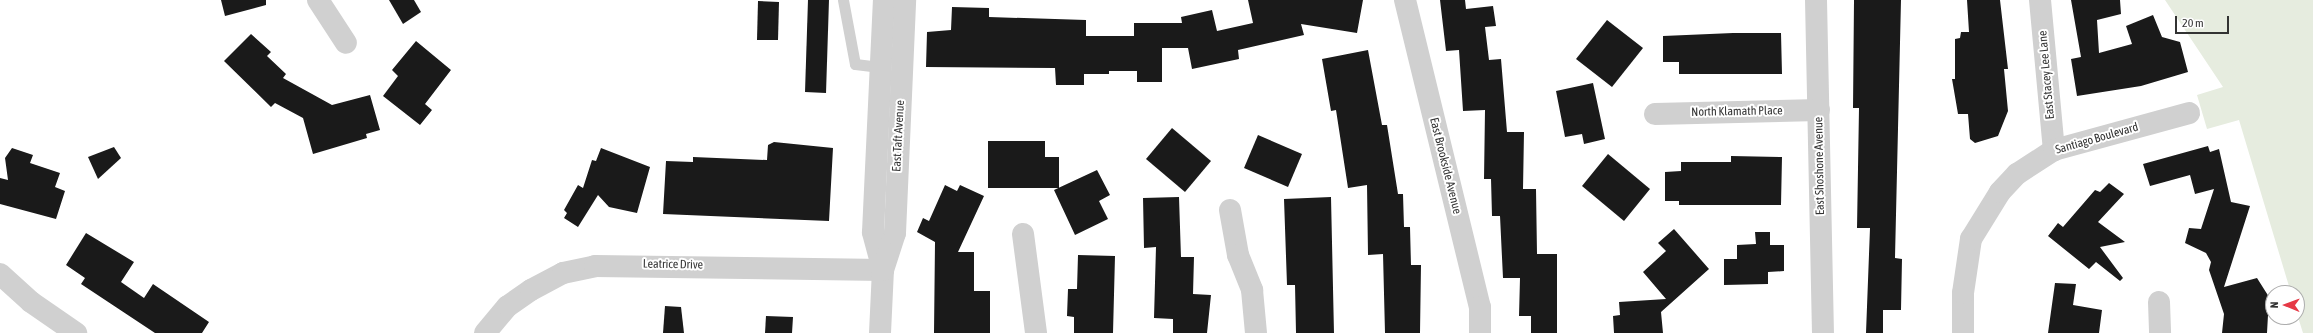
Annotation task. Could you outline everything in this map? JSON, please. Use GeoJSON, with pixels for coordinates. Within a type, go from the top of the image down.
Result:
{"type":"FeatureCollection","features":[{"type":"Feature","properties":{"kind":"street"},"geometry":{"type":"LineString","coordinates":[[318,0],[346,43]]}},
{"type":"Feature","properties":{"kind":"street","name":"East Taft Avenue"},"geometry":{"type":"LineString","coordinates":[[883,270],[874,232],[884,0]]}},
{"type":"Feature","properties":{"kind":"street","name":"East Taft Avenue"},"geometry":{"type":"LineString","coordinates":[[880,333],[883,270],[895,233],[905,0]]}},
{"type":"Feature","properties":{"kind":"street","name":"East Brookside Avenue"},"geometry":{"type":"LineString","coordinates":[[1404,0],[1480,307],[1480,333]]}},
{"type":"Feature","properties":{"kind":"street","name":"East Shoshone Avenue"},"geometry":{"type":"LineString","coordinates":[[1816,0],[1823,333]]}},
{"type":"Feature","properties":{"kind":"street","name":"East Stacey Lee Lane"},"geometry":{"type":"LineString","coordinates":[[2040,0],[2054,150]]}},
{"type":"Feature","properties":{"kind":"street","name":"North Klamath Place"},"geometry":{"type":"LineString","coordinates":[[1655,114],[1819,110]]}},
{"type":"Feature","properties":{"kind":"street","name":"Santiago Boulevard"},"geometry":{"type":"LineString","coordinates":[[1963,333],[1963,286],[1971,239],[2000,192],[2017,174],[2054,150],[2190,113]]}},
{"type":"Feature","properties":{"kind":"street"},"geometry":{"type":"LineString","coordinates":[[1230,210],[1238,255],[1252,290],[1256,333]]}},
{"type":"Feature","properties":{"kind":"street"},"geometry":{"type":"LineString","coordinates":[[1023,234],[1036,333]]}},
{"type":"Feature","properties":{"kind":"street","name":"Leatrice Drive"},"geometry":{"type":"LineString","coordinates":[[485,333],[508,306],[531,290],[563,274],[595,266],[883,270]]}},
{"type":"Feature","properties":{"kind":"street"},"geometry":{"type":"LineString","coordinates":[[0,274],[31,302],[76,333]]}},
{"type":"Feature","properties":{"kind":"street"},"geometry":{"type":"LineString","coordinates":[[2159,302],[2160,333]]}},
{"type":"Feature","properties":{"kind":"street"},"geometry":{"type":"LineString","coordinates":[[1812,333],[1823,333]]}},
{"type":"Feature","properties":{"kind":"lane"},"geometry":{"type":"LineString","coordinates":[[843,0],[855,64],[880,67]]}},
{"type":"Feature","properties":{"kind":"shaded area"},"geometry":{"type":"Polygon","coordinates":[[[2165,0],[2313,0],[2313,333],[2303,333],[2300,325],[2305,325],[2305,285],[2289,285],[2239,120],[2207,129],[2197,95],[2223,87],[2165,0]]]}},
{"type":"Feature","properties":{"kind":"building"},"geometry":{"type":"Polygon","coordinates":[[[221,0],[266,0],[266,5],[225,16],[221,0]]]}},
{"type":"Feature","properties":{"kind":"building"},"geometry":{"type":"Polygon","coordinates":[[[389,0],[414,0],[421,12],[403,24],[389,0]]]}},
{"type":"Feature","properties":{"kind":"building"},"geometry":{"type":"Polygon","coordinates":[[[808,0],[829,0],[826,93],[805,92],[808,0]]]}},
{"type":"Feature","properties":{"kind":"building"},"geometry":{"type":"Polygon","coordinates":[[[1248,0],[1363,0],[1357,33],[1301,24],[1304,35],[1238,50],[1239,59],[1192,69],[1188,48],[1162,48],[1162,82],[1137,82],[1137,71],[1109,71],[1109,74],[1084,74],[1084,85],[1056,85],[1055,68],[926,67],[927,32],[951,30],[952,7],[989,8],[989,17],[1086,20],[1086,36],[1134,36],[1134,23],[1182,23],[1181,17],[1212,10],[1217,31],[1253,23],[1248,0]]]}},
{"type":"Feature","properties":{"kind":"building"},"geometry":{"type":"Polygon","coordinates":[[[1440,0],[1465,0],[1466,9],[1493,6],[1496,26],[1485,27],[1489,60],[1501,59],[1507,132],[1524,132],[1523,189],[1536,189],[1537,254],[1557,254],[1557,333],[1531,333],[1531,316],[1519,316],[1520,278],[1503,278],[1500,216],[1492,216],[1491,179],[1484,179],[1485,110],[1463,111],[1459,50],[1446,51],[1440,0]]]}},
{"type":"Feature","properties":{"kind":"building"},"geometry":{"type":"Polygon","coordinates":[[[1854,0],[1901,0],[1895,258],[1902,259],[1901,310],[1883,310],[1883,333],[1866,333],[1870,228],[1857,228],[1859,108],[1853,108],[1854,0]]]}},
{"type":"Feature","properties":{"kind":"building"},"geometry":{"type":"Polygon","coordinates":[[[1967,0],[2000,0],[2008,69],[2004,69],[2008,111],[1998,136],[1975,143],[1970,139],[1968,114],[1958,114],[1952,79],[1955,79],[1955,39],[1960,38],[1961,32],[1969,32],[1967,0]]]}},
{"type":"Feature","properties":{"kind":"building"},"geometry":{"type":"Polygon","coordinates":[[[2071,0],[2120,0],[2121,14],[2097,20],[2099,53],[2132,44],[2126,26],[2153,15],[2162,37],[2180,42],[2188,72],[2141,86],[2077,96],[2071,59],[2081,57],[2071,0]]]}},
{"type":"Feature","properties":{"kind":"building"},"geometry":{"type":"Polygon","coordinates":[[[758,1],[779,2],[778,40],[757,40],[758,1]]]}},
{"type":"Feature","properties":{"kind":"building"},"geometry":{"type":"Polygon","coordinates":[[[1607,20],[1643,48],[1612,87],[1576,59],[1607,20]]]}},
{"type":"Feature","properties":{"kind":"building"},"geometry":{"type":"Polygon","coordinates":[[[1733,33],[1781,33],[1782,74],[1679,74],[1679,62],[1663,62],[1663,36],[1733,33]]]}},
{"type":"Feature","properties":{"kind":"building"},"geometry":{"type":"Polygon","coordinates":[[[251,34],[271,52],[267,56],[286,74],[283,78],[332,105],[370,95],[380,130],[366,134],[367,138],[313,154],[303,118],[275,103],[271,107],[224,61],[251,34]]]}},
{"type":"Feature","properties":{"kind":"building"},"geometry":{"type":"Polygon","coordinates":[[[416,41],[451,70],[425,104],[432,110],[420,125],[383,96],[398,76],[392,70],[416,41]]]}},
{"type":"Feature","properties":{"kind":"building"},"geometry":{"type":"Polygon","coordinates":[[[1368,50],[1382,125],[1387,125],[1398,194],[1403,194],[1404,227],[1410,227],[1411,265],[1421,265],[1420,333],[1385,333],[1383,254],[1368,255],[1367,185],[1348,188],[1336,110],[1331,111],[1322,59],[1368,50]]]}},
{"type":"Feature","properties":{"kind":"building"},"geometry":{"type":"Polygon","coordinates":[[[1593,83],[1605,139],[1584,144],[1582,134],[1565,137],[1556,91],[1593,83]]]}},
{"type":"Feature","properties":{"kind":"building"},"geometry":{"type":"Polygon","coordinates":[[[1172,128],[1211,161],[1185,192],[1146,159],[1172,128]]]}},
{"type":"Feature","properties":{"kind":"building"},"geometry":{"type":"Polygon","coordinates":[[[1258,135],[1302,154],[1288,187],[1244,168],[1258,135]]]}},
{"type":"Feature","properties":{"kind":"building"},"geometry":{"type":"Polygon","coordinates":[[[988,141],[1045,141],[1045,157],[1059,157],[1059,188],[988,188],[988,141]]]}},
{"type":"Feature","properties":{"kind":"building"},"geometry":{"type":"Polygon","coordinates":[[[774,142],[833,148],[829,221],[663,214],[666,161],[693,162],[693,157],[767,160],[768,145],[774,142]]]}},
{"type":"Feature","properties":{"kind":"building"},"geometry":{"type":"Polygon","coordinates":[[[2208,146],[2210,152],[2219,149],[2231,202],[2250,206],[2224,287],[2257,278],[2265,291],[2265,325],[2267,325],[2267,333],[2222,333],[2224,314],[2209,270],[2211,262],[2206,253],[2185,243],[2189,228],[2201,229],[2214,189],[2195,194],[2190,175],[2150,186],[2143,164],[2208,146]]]}},
{"type":"Feature","properties":{"kind":"building"},"geometry":{"type":"Polygon","coordinates":[[[114,147],[121,158],[98,179],[88,157],[114,147]]]}},
{"type":"Feature","properties":{"kind":"building"},"geometry":{"type":"Polygon","coordinates":[[[12,148],[33,155],[30,163],[60,173],[55,187],[65,191],[56,219],[0,204],[0,178],[8,180],[5,158],[12,148]]]}},
{"type":"Feature","properties":{"kind":"building"},"geometry":{"type":"Polygon","coordinates":[[[601,148],[650,167],[637,213],[609,207],[598,195],[578,227],[564,218],[567,213],[564,210],[578,185],[583,188],[592,160],[596,161],[601,148]]]}},
{"type":"Feature","properties":{"kind":"building"},"geometry":{"type":"Polygon","coordinates":[[[1608,154],[1650,189],[1624,221],[1582,186],[1608,154]]]}},
{"type":"Feature","properties":{"kind":"building"},"geometry":{"type":"Polygon","coordinates":[[[1731,156],[1782,157],[1781,205],[1679,205],[1679,201],[1665,201],[1665,172],[1681,171],[1681,162],[1731,162],[1731,156]]]}},
{"type":"Feature","properties":{"kind":"building"},"geometry":{"type":"Polygon","coordinates":[[[1097,170],[1110,195],[1099,201],[1108,219],[1075,235],[1054,190],[1097,170]]]}},
{"type":"Feature","properties":{"kind":"building"},"geometry":{"type":"Polygon","coordinates":[[[2109,183],[2124,194],[2098,222],[2125,242],[2100,247],[2123,278],[2120,281],[2096,262],[2089,269],[2048,236],[2058,223],[2063,227],[2095,190],[2100,192],[2109,183]]]}},
{"type":"Feature","properties":{"kind":"building"},"geometry":{"type":"Polygon","coordinates":[[[945,185],[957,191],[960,185],[984,196],[958,252],[974,252],[974,291],[990,291],[990,333],[934,333],[935,242],[917,232],[923,218],[929,221],[945,185]]]}},
{"type":"Feature","properties":{"kind":"building"},"geometry":{"type":"Polygon","coordinates":[[[1179,197],[1181,257],[1194,257],[1193,294],[1211,295],[1207,333],[1173,333],[1173,319],[1154,318],[1156,247],[1144,248],[1143,198],[1179,197]]]}},
{"type":"Feature","properties":{"kind":"building"},"geometry":{"type":"Polygon","coordinates":[[[1331,197],[1334,333],[1296,333],[1295,285],[1287,285],[1284,199],[1331,197]]]}},
{"type":"Feature","properties":{"kind":"building"},"geometry":{"type":"Polygon","coordinates":[[[1674,229],[1709,269],[1661,312],[1663,333],[1614,333],[1613,316],[1620,315],[1619,302],[1666,299],[1643,272],[1666,251],[1658,243],[1674,229]]]}},
{"type":"Feature","properties":{"kind":"building"},"geometry":{"type":"Polygon","coordinates":[[[1755,232],[1770,232],[1770,245],[1784,245],[1784,271],[1768,272],[1768,284],[1724,285],[1724,259],[1737,259],[1737,245],[1756,244],[1755,232]]]}},
{"type":"Feature","properties":{"kind":"building"},"geometry":{"type":"Polygon","coordinates":[[[86,233],[134,262],[121,282],[144,298],[153,284],[209,322],[202,333],[155,333],[81,284],[85,278],[66,265],[86,233]]]}},
{"type":"Feature","properties":{"kind":"building"},"geometry":{"type":"Polygon","coordinates":[[[1078,255],[1115,256],[1113,333],[1074,333],[1074,317],[1067,316],[1068,289],[1077,289],[1078,255]]]}},
{"type":"Feature","properties":{"kind":"building"},"geometry":{"type":"Polygon","coordinates":[[[2055,283],[2076,284],[2073,305],[2102,310],[2099,333],[2048,333],[2055,283]]]}},
{"type":"Feature","properties":{"kind":"building"},"geometry":{"type":"Polygon","coordinates":[[[665,306],[681,307],[684,333],[663,333],[665,306]]]}},
{"type":"Feature","properties":{"kind":"building"},"geometry":{"type":"Polygon","coordinates":[[[766,316],[793,317],[792,333],[765,333],[766,316]]]}}]}
